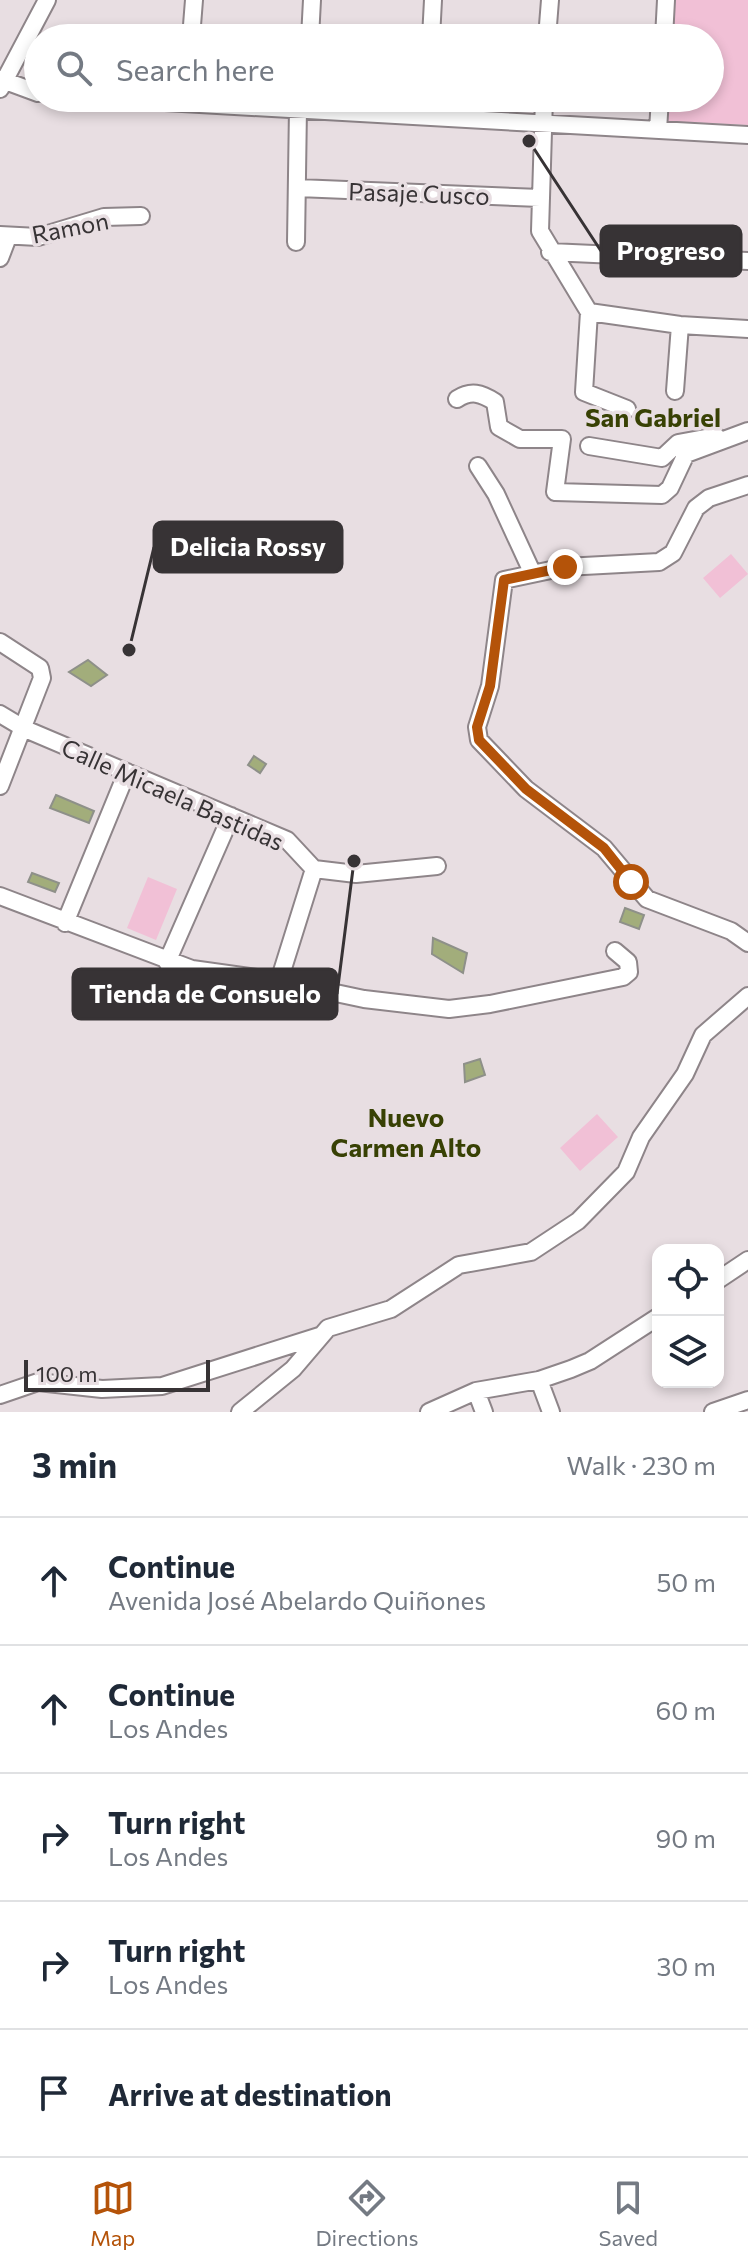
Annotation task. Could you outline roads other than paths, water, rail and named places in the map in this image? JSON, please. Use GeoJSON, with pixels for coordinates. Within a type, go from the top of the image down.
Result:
{"type":"FeatureCollection","features":[{"type":"Feature","properties":{"kind":"street"},"geometry":{"type":"LineString","coordinates":[[34,24],[47,0]]}},
{"type":"Feature","properties":{"kind":"street"},"geometry":{"type":"LineString","coordinates":[[192,24],[194,0]]}},
{"type":"Feature","properties":{"kind":"street"},"geometry":{"type":"LineString","coordinates":[[311,24],[312,0]]}},
{"type":"Feature","properties":{"kind":"street"},"geometry":{"type":"LineString","coordinates":[[432,24],[433,0]]}},
{"type":"Feature","properties":{"kind":"street"},"geometry":{"type":"LineString","coordinates":[[548,24],[550,0]]}},
{"type":"Feature","properties":{"kind":"street"},"geometry":{"type":"LineString","coordinates":[[665,24],[666,0]]}},
{"type":"Feature","properties":{"kind":"street"},"geometry":{"type":"LineString","coordinates":[[24,42],[1,83],[24,89]]}},
{"type":"Feature","properties":{"kind":"street"},"geometry":{"type":"LineString","coordinates":[[296,242],[304,112]]}},
{"type":"Feature","properties":{"kind":"street"},"geometry":{"type":"LineString","coordinates":[[468,112],[543,123],[748,135]]}},
{"type":"Feature","properties":{"kind":"street"},"geometry":{"type":"LineString","coordinates":[[543,112],[540,231],[589,312],[584,392],[627,409]]}},
{"type":"Feature","properties":{"kind":"street"},"geometry":{"type":"LineString","coordinates":[[658,130],[659,112]]}},
{"type":"Feature","properties":{"kind":"street","name":"Pasaje Cusco"},"geometry":{"type":"LineString","coordinates":[[298,188],[540,198]]}},
{"type":"Feature","properties":{"kind":"street","name":"Ramon"},"geometry":{"type":"LineString","coordinates":[[4,236],[38,237],[104,217],[141,216]]}},
{"type":"Feature","properties":{"kind":"street"},"geometry":{"type":"LineString","coordinates":[[0,258],[4,236]]}},
{"type":"Feature","properties":{"kind":"street"},"geometry":{"type":"LineString","coordinates":[[550,252],[748,261]]}},
{"type":"Feature","properties":{"kind":"street"},"geometry":{"type":"LineString","coordinates":[[589,312],[680,325],[748,329]]}},
{"type":"Feature","properties":{"kind":"street"},"geometry":{"type":"LineString","coordinates":[[675,391],[680,325]]}},
{"type":"Feature","properties":{"kind":"street"},"geometry":{"type":"LineString","coordinates":[[457,399],[466,394],[481,393],[495,402],[499,427],[520,439],[562,439],[555,492],[620,491],[653,496],[667,492],[686,454],[743,433]]}},
{"type":"Feature","properties":{"kind":"street"},"geometry":{"type":"LineString","coordinates":[[589,446],[662,458],[673,446],[690,438],[743,433]]}},
{"type":"Feature","properties":{"kind":"street"},"geometry":{"type":"LineString","coordinates":[[478,466],[496,494],[532,572]]}},
{"type":"Feature","properties":{"kind":"street"},"geometry":{"type":"LineString","coordinates":[[748,485],[709,498],[696,508],[673,553],[659,562],[583,565],[508,577],[502,585],[490,686],[477,727],[479,740],[526,789],[604,848],[647,899],[731,931],[748,943]]}},
{"type":"Feature","properties":{"kind":"street"},"geometry":{"type":"LineString","coordinates":[[0,642],[40,668],[42,678],[25,729],[0,786]]}},
{"type":"Feature","properties":{"kind":"street","name":"Calle Micaela Bastidas"},"geometry":{"type":"LineString","coordinates":[[0,714],[25,729],[287,840],[314,869]]}},
{"type":"Feature","properties":{"kind":"street"},"geometry":{"type":"LineString","coordinates":[[65,923],[127,772]]}},
{"type":"Feature","properties":{"kind":"street"},"geometry":{"type":"LineString","coordinates":[[167,962],[231,816]]}},
{"type":"Feature","properties":{"kind":"street"},"geometry":{"type":"LineString","coordinates":[[279,981],[314,869],[356,874],[437,866]]}},
{"type":"Feature","properties":{"kind":"street"},"geometry":{"type":"LineString","coordinates":[[0,896],[167,962],[205,973],[279,981],[364,999],[449,1009],[623,977],[629,972],[628,962],[615,951]]}},
{"type":"Feature","properties":{"kind":"street"},"geometry":{"type":"LineString","coordinates":[[240,1412],[293,1369],[328,1328],[391,1309],[459,1265],[531,1252],[578,1221],[626,1172],[641,1137],[685,1074],[703,1035],[748,996]]}},
{"type":"Feature","properties":{"kind":"street"},"geometry":{"type":"LineString","coordinates":[[724,1276],[748,1260]]}},
{"type":"Feature","properties":{"kind":"street"},"geometry":{"type":"LineString","coordinates":[[429,1412],[476,1391],[539,1380],[590,1361],[652,1321]]}},
{"type":"Feature","properties":{"kind":"street"},"geometry":{"type":"LineString","coordinates":[[0,1395],[38,1382],[102,1389],[162,1386],[319,1336]]}},
{"type":"Feature","properties":{"kind":"street"},"geometry":{"type":"LineString","coordinates":[[539,1380],[551,1412]]}},
{"type":"Feature","properties":{"kind":"street"},"geometry":{"type":"LineString","coordinates":[[476,1391],[484,1412]]}},
{"type":"Feature","properties":{"kind":"street"},"geometry":{"type":"LineString","coordinates":[[714,1412],[748,1400]]}},
{"type":"Feature","properties":{"kind":"place","name":"Progreso"},"geometry":{"type":"Point","coordinates":[529,141]}},
{"type":"Feature","properties":{"kind":"place","name":"Delicia Rossy"},"geometry":{"type":"Point","coordinates":[129,650]}},
{"type":"Feature","properties":{"kind":"place","name":"Tienda de Consuelo"},"geometry":{"type":"Point","coordinates":[354,861]}},
{"type":"Feature","properties":{"kind":"district","name":"San Gabriel"},"geometry":{"type":"Point","coordinates":[653,416]}},
{"type":"Feature","properties":{"kind":"district","name":"Nuevo Carmen Alto"},"geometry":{"type":"Point","coordinates":[406,1131]}}]}
